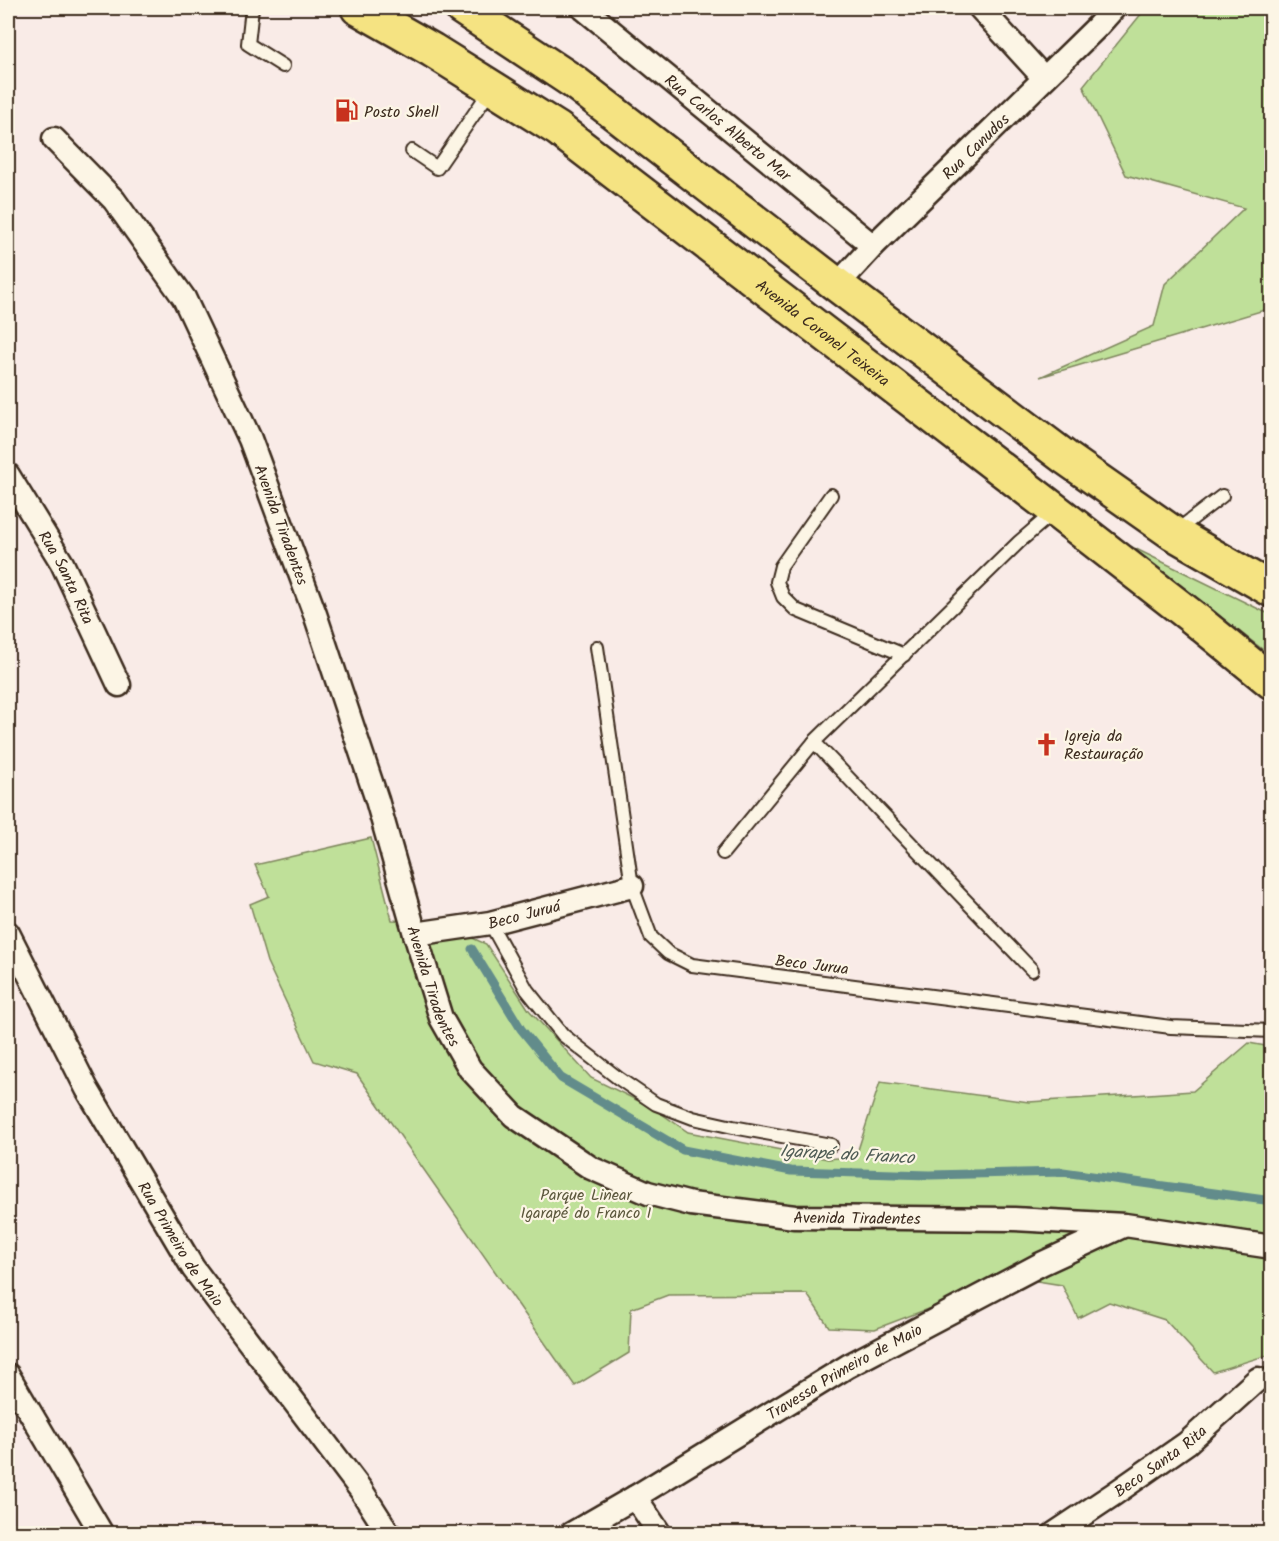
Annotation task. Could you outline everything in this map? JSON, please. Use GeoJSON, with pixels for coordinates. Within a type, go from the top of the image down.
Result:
{"type":"FeatureCollection","features":[{"type":"Feature","properties":{"kind":"highway","name":"Avenida Coronel Teixeira"},"geometry":{"type":"LineString","coordinates":[[358,8],[432,50],[558,129],[1056,511],[1272,682]]}},
{"type":"Feature","properties":{"kind":"highway"},"geometry":{"type":"LineString","coordinates":[[462,8],[574,82],[1066,458],[1173,533],[1272,590]]}},
{"type":"Feature","properties":{"kind":"street","name":"Rua Carlos Alberto Mar"},"geometry":{"type":"LineString","coordinates":[[583,8],[873,246]]}},
{"type":"Feature","properties":{"kind":"street"},"geometry":{"type":"LineString","coordinates":[[980,8],[1044,78]]}},
{"type":"Feature","properties":{"kind":"street","name":"Rua Canudos"},"geometry":{"type":"LineString","coordinates":[[837,285],[873,246],[1114,8]]}},
{"type":"Feature","properties":{"kind":"street","name":"Avenida Tiradentes"},"geometry":{"type":"LineString","coordinates":[[54,139],[114,200],[184,298],[250,439],[315,614],[377,800],[441,1018],[470,1069],[514,1116],[591,1168],[648,1193],[691,1204],[795,1217],[1014,1219],[1125,1225],[1272,1247]]}},
{"type":"Feature","properties":{"kind":"street","name":"Rua Santa Rita"},"geometry":{"type":"LineString","coordinates":[[8,475],[62,562],[119,685]]}},
{"type":"Feature","properties":{"kind":"street","name":"Beco Juruá"},"geometry":{"type":"LineString","coordinates":[[415,934],[490,923],[632,886]]}},
{"type":"Feature","properties":{"kind":"street","name":"Rua Primeiro de Maio"},"geometry":{"type":"LineString","coordinates":[[8,933],[87,1089],[193,1268],[361,1490],[389,1533]]}},
{"type":"Feature","properties":{"kind":"street","name":"Travessa Primeiro de Maio"},"geometry":{"type":"LineString","coordinates":[[571,1533],[635,1497],[848,1366],[1041,1264],[1125,1225]]}},
{"type":"Feature","properties":{"kind":"street"},"geometry":{"type":"LineString","coordinates":[[8,1375],[102,1533]]}},
{"type":"Feature","properties":{"kind":"street","name":"Beco Santa Rita"},"geometry":{"type":"LineString","coordinates":[[1054,1533],[1187,1443],[1258,1378]]}},
{"type":"Feature","properties":{"kind":"street"},"geometry":{"type":"LineString","coordinates":[[635,1497],[660,1533]]}},
{"type":"Feature","properties":{"kind":"lane"},"geometry":{"type":"LineString","coordinates":[[252,8],[248,44],[283,66]]}},
{"type":"Feature","properties":{"kind":"lane"},"geometry":{"type":"LineString","coordinates":[[412,151],[437,168],[492,88]]}},
{"type":"Feature","properties":{"kind":"lane"},"geometry":{"type":"LineString","coordinates":[[831,495],[781,566],[777,582],[783,597],[796,609],[904,655]]}},
{"type":"Feature","properties":{"kind":"lane"},"geometry":{"type":"LineString","coordinates":[[1173,533],[1222,496]]}},
{"type":"Feature","properties":{"kind":"lane"},"geometry":{"type":"LineString","coordinates":[[723,853],[814,742],[1019,542],[1056,511]]}},
{"type":"Feature","properties":{"kind":"lane","name":"Beco Jurua"},"geometry":{"type":"LineString","coordinates":[[597,647],[632,886],[651,937],[668,953],[692,965],[1172,1027],[1272,1031]]}},
{"type":"Feature","properties":{"kind":"lane"},"geometry":{"type":"LineString","coordinates":[[814,742],[1032,970]]}},
{"type":"Feature","properties":{"kind":"lane"},"geometry":{"type":"LineString","coordinates":[[490,923],[527,990],[563,1035],[656,1104],[693,1118],[831,1146]]}},
{"type":"Feature","properties":{"kind":"green space"},"geometry":{"type":"Polygon","coordinates":[[[1146,8],[1271,8],[1271,308],[1040,377],[1154,326],[1165,284],[1244,208],[1126,175],[1083,86],[1146,8]]]}},
{"type":"Feature","properties":{"kind":"green space"},"geometry":{"type":"Polygon","coordinates":[[[1130,546],[1271,615],[1271,656],[1130,546]]]}},
{"type":"Feature","properties":{"kind":"green space","name":"Parque Linear Igarapé do Franco I"},"geometry":{"type":"Polygon","coordinates":[[[371,838],[392,920],[436,922],[486,944],[529,1010],[591,1078],[653,1108],[688,1132],[828,1159],[856,1156],[880,1082],[1029,1102],[1193,1091],[1249,1043],[1271,1047],[1271,1354],[1213,1372],[1165,1320],[1109,1302],[1078,1318],[1062,1285],[1012,1277],[875,1329],[829,1327],[807,1294],[668,1295],[631,1309],[629,1353],[575,1386],[357,1074],[314,1061],[267,962],[250,904],[269,896],[255,865],[371,838]]]}},
{"type":"Feature","properties":{"kind":"waterway","name":"Igarapé do Franco"},"geometry":{"type":"LineString","coordinates":[[472,949],[521,1029],[561,1078],[683,1150],[791,1171],[930,1175],[1063,1172],[1272,1201]]}},
{"type":"Feature","properties":{"kind":"place","name":"Posto Shell"},"geometry":{"type":"Point","coordinates":[346,111]}},
{"type":"Feature","properties":{"kind":"place","name":"Igreja da Restauração"},"geometry":{"type":"Point","coordinates":[1046,744]}}]}
